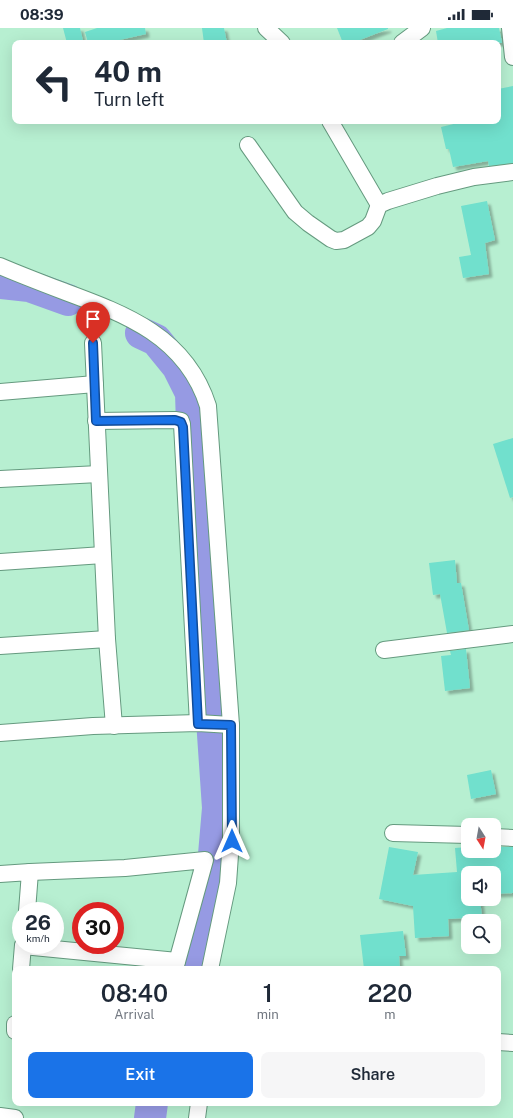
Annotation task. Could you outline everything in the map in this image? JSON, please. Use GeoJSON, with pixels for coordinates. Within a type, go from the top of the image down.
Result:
{"type":"FeatureCollection","features":[{"type":"Feature","properties":{"kind":"street"},"geometry":{"type":"LineString","coordinates":[[266,28],[279,40]]}},
{"type":"Feature","properties":{"kind":"street"},"geometry":{"type":"LineString","coordinates":[[406,40],[422,28]]}},
{"type":"Feature","properties":{"kind":"street"},"geometry":{"type":"LineString","coordinates":[[510,28],[513,58]]}},
{"type":"Feature","properties":{"kind":"street"},"geometry":{"type":"LineString","coordinates":[[332,124],[379,205]]}},
{"type":"Feature","properties":{"kind":"street"},"geometry":{"type":"LineString","coordinates":[[248,145],[296,212],[331,239],[336,241],[342,240],[368,227],[373,221],[379,205],[395,198],[474,177],[513,172]]}},
{"type":"Feature","properties":{"kind":"street"},"geometry":{"type":"LineString","coordinates":[[0,266],[109,308],[146,327],[161,338],[177,353],[199,385],[205,397],[210,413],[214,724]]}},
{"type":"Feature","properties":{"kind":"street"},"geometry":{"type":"LineString","coordinates":[[93,343],[107,639],[114,726]]}},
{"type":"Feature","properties":{"kind":"street"},"geometry":{"type":"LineString","coordinates":[[0,392],[95,384]]}},
{"type":"Feature","properties":{"kind":"street"},"geometry":{"type":"LineString","coordinates":[[96,421],[178,420],[182,424],[214,724],[232,841],[224,909],[211,966]]}},
{"type":"Feature","properties":{"kind":"street"},"geometry":{"type":"LineString","coordinates":[[0,478],[99,474]]}},
{"type":"Feature","properties":{"kind":"street"},"geometry":{"type":"LineString","coordinates":[[0,562],[103,555]]}},
{"type":"Feature","properties":{"kind":"street"},"geometry":{"type":"LineString","coordinates":[[384,650],[513,634]]}},
{"type":"Feature","properties":{"kind":"street"},"geometry":{"type":"LineString","coordinates":[[0,646],[107,639]]}},
{"type":"Feature","properties":{"kind":"street"},"geometry":{"type":"LineString","coordinates":[[0,733],[64,728],[214,724]]}},
{"type":"Feature","properties":{"kind":"street"},"geometry":{"type":"LineString","coordinates":[[393,833],[461,835]]}},
{"type":"Feature","properties":{"kind":"street"},"geometry":{"type":"LineString","coordinates":[[501,837],[513,838]]}},
{"type":"Feature","properties":{"kind":"street"},"geometry":{"type":"LineString","coordinates":[[0,874],[125,868],[205,860],[176,965],[64,950]]}},
{"type":"Feature","properties":{"kind":"street"},"geometry":{"type":"LineString","coordinates":[[28,902],[30,872]]}},
{"type":"Feature","properties":{"kind":"street"},"geometry":{"type":"LineString","coordinates":[[21,966],[22,954]]}},
{"type":"Feature","properties":{"kind":"street"},"geometry":{"type":"LineString","coordinates":[[501,1042],[513,1043]]}},
{"type":"Feature","properties":{"kind":"street"},"geometry":{"type":"LineString","coordinates":[[197,1118],[199,1106]]}},
{"type":"Feature","properties":{"kind":"street"},"geometry":{"type":"LineString","coordinates":[[0,1116],[15,1118]]}},
{"type":"Feature","properties":{"kind":"building"},"geometry":{"type":"Polygon","coordinates":[[[63,28],[80,28],[83,40],[66,40],[63,28]]]}},
{"type":"Feature","properties":{"kind":"building"},"geometry":{"type":"Polygon","coordinates":[[[97,28],[145,28],[146,34],[119,40],[87,40],[85,32],[97,28]]]}},
{"type":"Feature","properties":{"kind":"building"},"geometry":{"type":"Polygon","coordinates":[[[202,28],[224,28],[226,40],[204,40],[202,28]]]}},
{"type":"Feature","properties":{"kind":"building"},"geometry":{"type":"Polygon","coordinates":[[[337,28],[388,28],[360,40],[342,40],[337,28]]]}},
{"type":"Feature","properties":{"kind":"building"},"geometry":{"type":"Polygon","coordinates":[[[447,28],[499,28],[502,43],[501,40],[438,40],[436,31],[447,28]]]}},
{"type":"Feature","properties":{"kind":"building"},"geometry":{"type":"Polygon","coordinates":[[[513,86],[513,163],[489,166],[488,161],[453,167],[449,149],[446,149],[441,127],[454,124],[501,124],[501,88],[513,86]]]}},
{"type":"Feature","properties":{"kind":"building"},"geometry":{"type":"Polygon","coordinates":[[[487,201],[495,240],[485,243],[489,274],[463,278],[459,257],[471,255],[461,206],[487,201]]]}},
{"type":"Feature","properties":{"kind":"building"},"geometry":{"type":"Polygon","coordinates":[[[513,438],[513,497],[510,498],[493,444],[513,438]]]}},
{"type":"Feature","properties":{"kind":"building"},"geometry":{"type":"Polygon","coordinates":[[[455,560],[457,583],[461,583],[469,630],[447,633],[440,594],[433,595],[429,563],[455,560]]]}},
{"type":"Feature","properties":{"kind":"building"},"geometry":{"type":"Polygon","coordinates":[[[466,649],[470,688],[445,691],[441,656],[451,655],[450,651],[466,649]]]}},
{"type":"Feature","properties":{"kind":"building"},"geometry":{"type":"Polygon","coordinates":[[[491,770],[496,794],[471,799],[467,775],[491,770]]]}},
{"type":"Feature","properties":{"kind":"building"},"geometry":{"type":"Polygon","coordinates":[[[389,847],[418,852],[413,875],[457,872],[455,848],[461,848],[461,858],[501,858],[501,847],[513,847],[513,893],[501,894],[501,866],[461,866],[461,906],[481,906],[482,914],[461,914],[461,918],[448,919],[449,936],[415,938],[413,906],[379,899],[389,847]]]}},
{"type":"Feature","properties":{"kind":"building"},"geometry":{"type":"Polygon","coordinates":[[[403,931],[406,956],[399,956],[400,966],[364,966],[360,935],[403,931]]]}},
{"type":"Feature","properties":{"kind":"waterway"},"geometry":{"type":"LineString","coordinates":[[0,283],[29,286],[68,300]]}},
{"type":"Feature","properties":{"kind":"waterway"},"geometry":{"type":"LineString","coordinates":[[141,333],[156,340],[178,367],[191,393],[218,808],[213,866],[189,966]]}},
{"type":"Feature","properties":{"kind":"waterway"},"geometry":{"type":"LineString","coordinates":[[150,1118],[152,1106]]}},
{"type":"Feature","properties":{"kind":"route"},"geometry":{"type":"LineString","coordinates":[[93,343],[96,421],[178,420],[181,422],[183,427],[198,724],[231,725],[232,841]]}}]}
